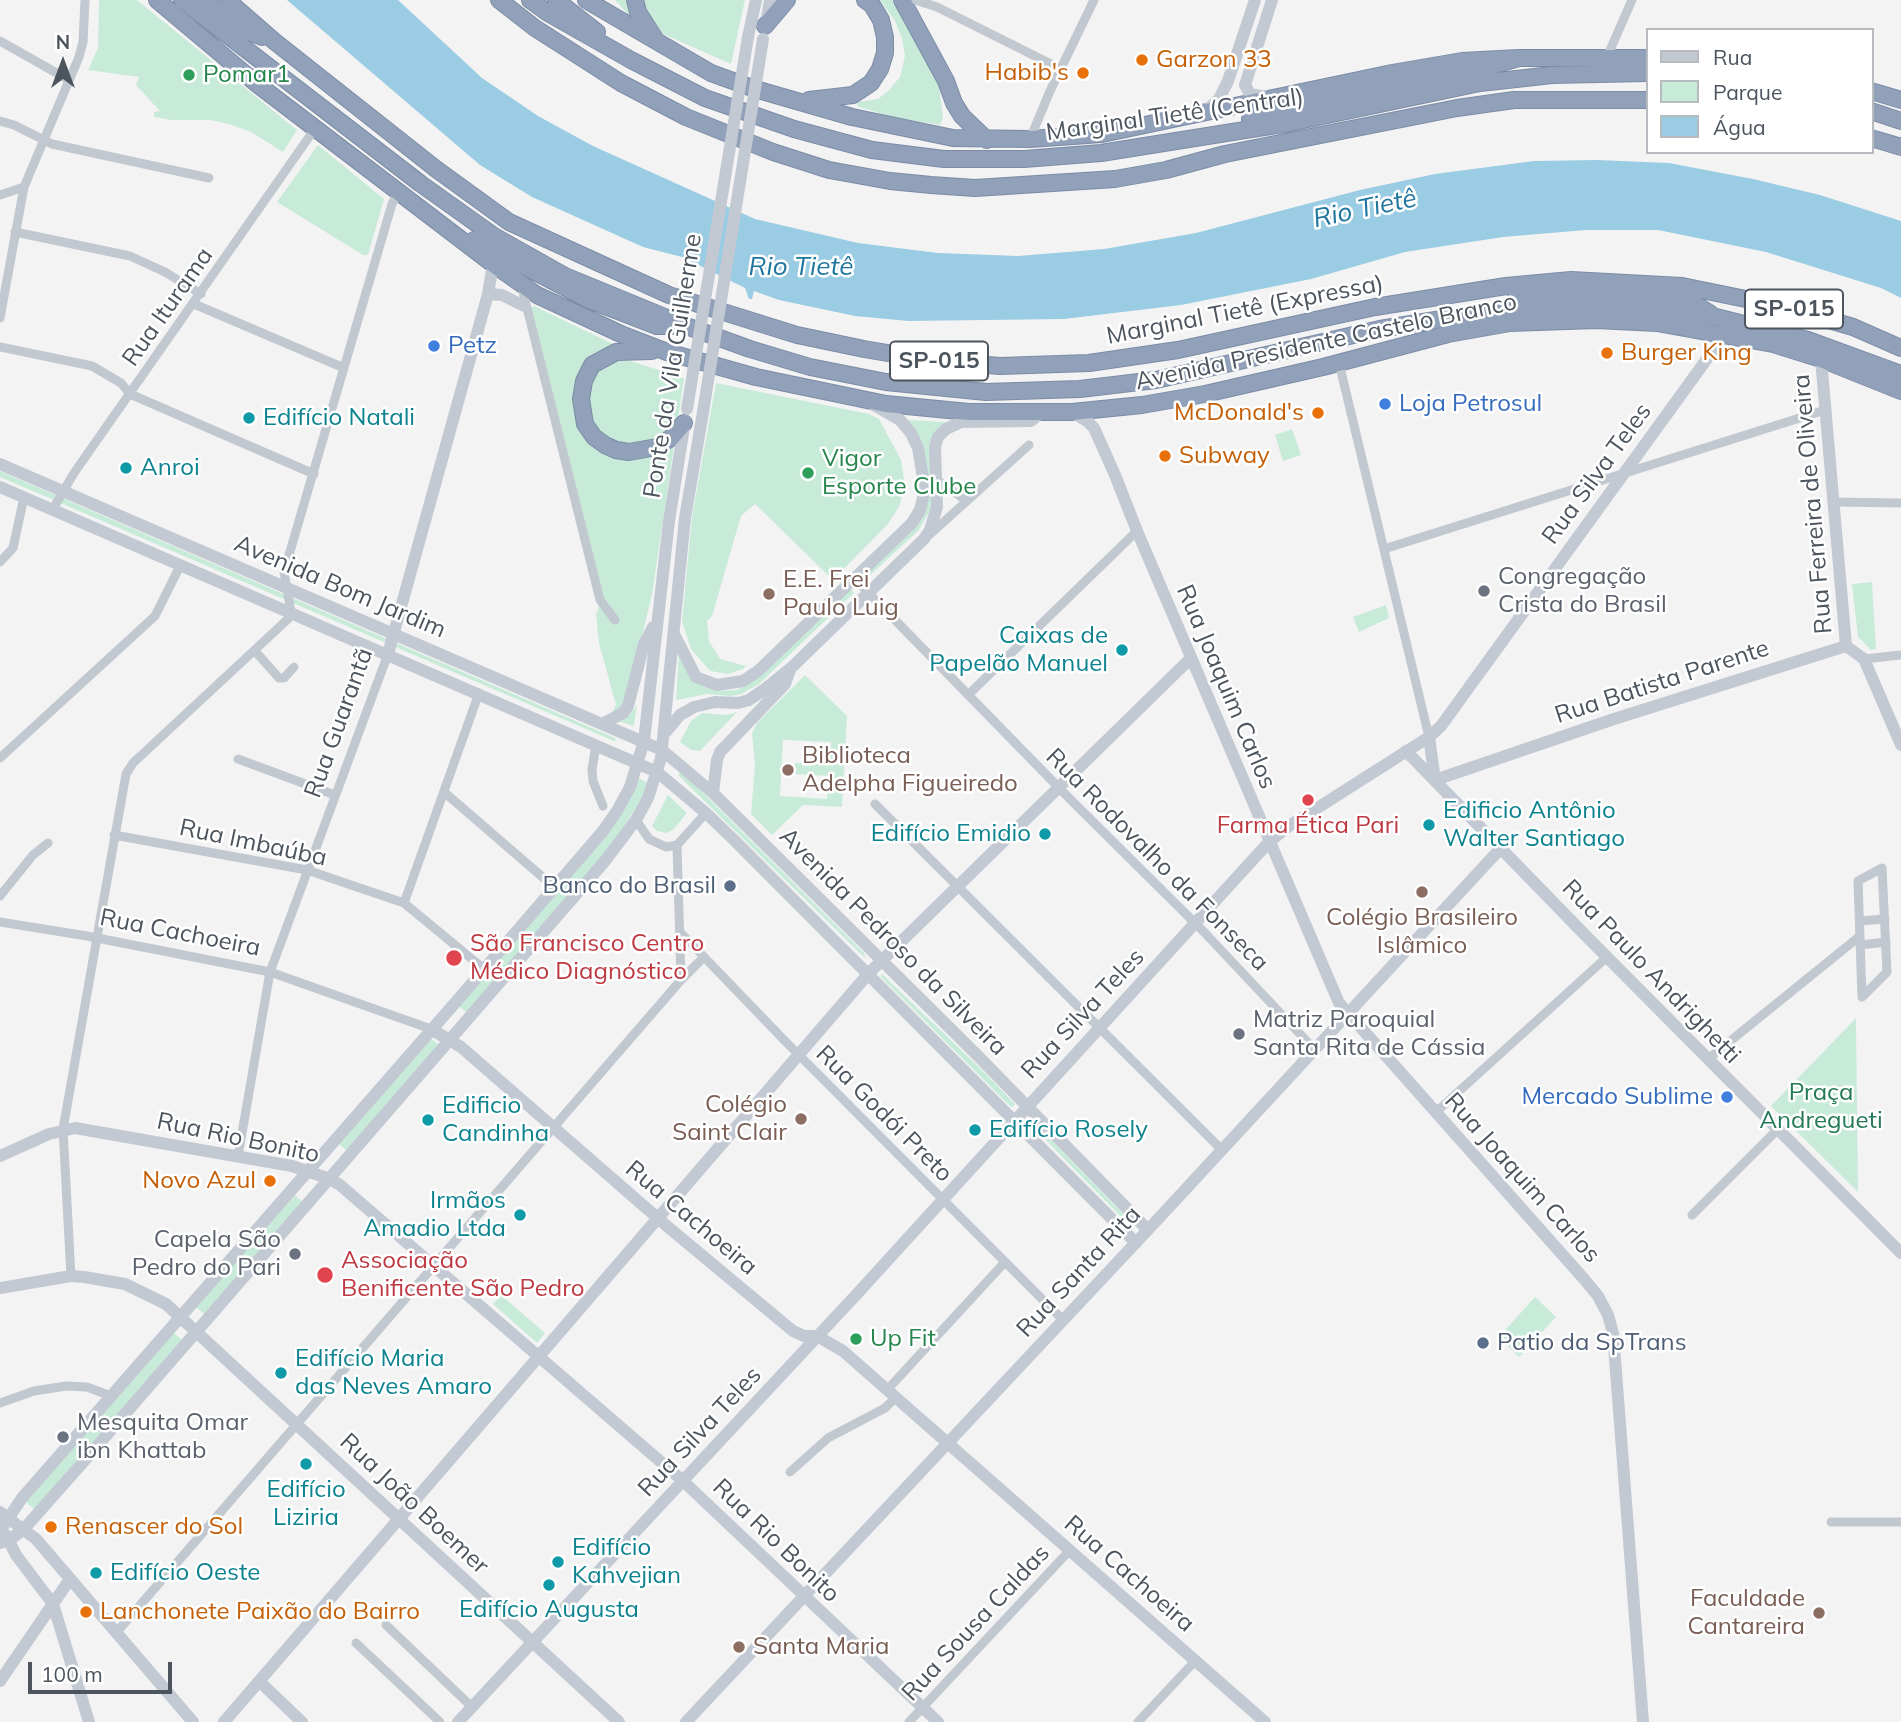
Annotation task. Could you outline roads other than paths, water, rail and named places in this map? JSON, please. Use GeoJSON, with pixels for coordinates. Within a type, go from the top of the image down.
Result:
{"type":"FeatureCollection","features":[{"type":"Feature","properties":{"kind":"highway","name":"Avenida Presidente Castelo Branco"},"geometry":{"type":"LineString","coordinates":[[157,0],[257,84],[537,295],[599,325],[667,352],[757,377],[867,401],[969,412],[1072,412],[1142,405],[1205,394],[1448,334],[1510,323],[1596,320],[1657,323],[1773,344],[1821,359],[1901,391]]}},
{"type":"Feature","properties":{"kind":"highway"},"geometry":{"type":"LineString","coordinates":[[182,0],[421,184],[494,236],[565,276],[689,327],[810,367],[886,382],[986,392],[1080,389],[1156,380],[1380,329],[1515,309],[1590,307],[1665,310],[1716,317],[1808,340],[1901,374]]}},
{"type":"Feature","properties":{"kind":"highway"},"geometry":{"type":"LineString","coordinates":[[204,0],[242,29],[274,41]]}},
{"type":"Feature","properties":{"kind":"highway","name":"Marginal Tietê (Expressa)"},"geometry":{"type":"LineString","coordinates":[[227,0],[274,41],[436,169],[509,222],[669,295],[797,335],[929,360],[1000,366],[1089,363],[1178,350],[1375,307],[1538,282],[1606,282],[1682,286],[1785,307],[1853,327],[1901,348]]}},
{"type":"Feature","properties":{"kind":"highway"},"geometry":{"type":"LineString","coordinates":[[499,0],[535,28],[621,83],[687,117],[773,152],[829,170],[931,185],[975,188],[1115,179],[1166,170],[1225,154],[1457,108],[1514,100],[1646,100]]}},
{"type":"Feature","properties":{"kind":"highway","name":"Marginal Tietê (Central)"},"geometry":{"type":"LineString","coordinates":[[530,0],[631,60],[705,98],[794,129],[872,150],[944,159],[1024,159],[1101,153],[1203,138],[1480,83],[1552,75],[1646,73]]}},
{"type":"Feature","properties":{"kind":"highway"},"geometry":{"type":"LineString","coordinates":[[556,0],[631,60]]}},
{"type":"Feature","properties":{"kind":"highway"},"geometry":{"type":"LineString","coordinates":[[586,0],[712,73],[794,101],[912,131],[953,138],[988,140],[1102,134],[1271,97],[1462,61],[1646,58]]}},
{"type":"Feature","properties":{"kind":"highway"},"geometry":{"type":"LineString","coordinates":[[635,0],[638,12],[656,41]]}},
{"type":"Feature","properties":{"kind":"highway"},"geometry":{"type":"LineString","coordinates":[[764,33],[787,0]]}},
{"type":"Feature","properties":{"kind":"highway"},"geometry":{"type":"LineString","coordinates":[[794,101],[843,98],[871,83],[880,69],[885,52],[885,37],[881,20],[872,5],[865,0]]}},
{"type":"Feature","properties":{"kind":"highway"},"geometry":{"type":"LineString","coordinates":[[902,0],[946,81],[954,103],[962,116],[988,140]]}},
{"type":"Feature","properties":{"kind":"highway"},"geometry":{"type":"LineString","coordinates":[[1203,138],[1230,123],[1453,76],[1519,58]]}},
{"type":"Feature","properties":{"kind":"highway"},"geometry":{"type":"LineString","coordinates":[[1549,99],[1591,92],[1646,89]]}},
{"type":"Feature","properties":{"kind":"highway"},"geometry":{"type":"LineString","coordinates":[[1873,92],[1901,100]]}},
{"type":"Feature","properties":{"kind":"highway"},"geometry":{"type":"LineString","coordinates":[[1873,112],[1901,121]]}},
{"type":"Feature","properties":{"kind":"highway"},"geometry":{"type":"LineString","coordinates":[[1873,122],[1901,129]]}},
{"type":"Feature","properties":{"kind":"highway"},"geometry":{"type":"LineString","coordinates":[[1873,139],[1901,147]]}},
{"type":"Feature","properties":{"kind":"highway"},"geometry":{"type":"LineString","coordinates":[[452,231],[587,299],[657,326],[689,327]]}},
{"type":"Feature","properties":{"kind":"highway"},"geometry":{"type":"LineString","coordinates":[[1375,307],[1398,310],[1527,293],[1600,294],[1692,302],[1716,317]]}},
{"type":"Feature","properties":{"kind":"highway"},"geometry":{"type":"LineString","coordinates":[[1224,366],[1243,368],[1417,334],[1448,334]]}},
{"type":"Feature","properties":{"kind":"highway"},"geometry":{"type":"LineString","coordinates":[[667,352],[616,352],[600,358],[592,365],[584,381],[582,412],[585,424],[594,437],[617,450],[629,452],[657,447],[671,438],[686,416]]}},
{"type":"Feature","properties":{"kind":"main road","name":"Ponte da Vila Guilherme"},"geometry":{"type":"LineString","coordinates":[[3,1527],[22,1499],[554,887],[617,811],[630,788],[644,741],[669,521],[756,0]]}},
{"type":"Feature","properties":{"kind":"main road","name":"Ponte da Vila Guilherme"},"geometry":{"type":"LineString","coordinates":[[23,1530],[619,845],[648,798],[665,734],[685,518],[771,0]]}},
{"type":"Feature","properties":{"kind":"main road"},"geometry":{"type":"LineString","coordinates":[[1202,114],[1224,91],[1255,0]]}},
{"type":"Feature","properties":{"kind":"main road"},"geometry":{"type":"LineString","coordinates":[[1271,97],[1250,94],[1245,85],[1272,0]]}},
{"type":"Feature","properties":{"kind":"main road"},"geometry":{"type":"LineString","coordinates":[[1249,19],[1264,24]]}},
{"type":"Feature","properties":{"kind":"main road","name":"Rua Guarantã"},"geometry":{"type":"LineString","coordinates":[[388,653],[494,264]]}},
{"type":"Feature","properties":{"kind":"main road"},"geometry":{"type":"LineString","coordinates":[[488,294],[502,295],[524,306]]}},
{"type":"Feature","properties":{"kind":"main road","name":"Rua Silva Teles"},"geometry":{"type":"LineString","coordinates":[[458,1722],[817,1336],[1269,842],[1289,826],[1429,737],[1441,726],[1725,334]]}},
{"type":"Feature","properties":{"kind":"main road","name":"Rua Ferreira de Oliveira"},"geometry":{"type":"LineString","coordinates":[[1821,359],[1846,646]]}},
{"type":"Feature","properties":{"kind":"main road"},"geometry":{"type":"LineString","coordinates":[[673,633],[696,677],[717,685],[743,681],[758,671],[916,519],[925,490],[919,451],[911,433],[897,417],[867,401]]}},
{"type":"Feature","properties":{"kind":"main road","name":"Rua Joaquim Carlos"},"geometry":{"type":"LineString","coordinates":[[1072,412],[1094,428],[1339,1003],[1584,1279],[1598,1296],[1608,1315],[1613,1333],[1643,1722]]}},
{"type":"Feature","properties":{"kind":"main road"},"geometry":{"type":"LineString","coordinates":[[665,734],[687,710],[702,704],[729,704],[750,700],[791,668],[924,539],[936,513],[935,447],[938,437],[946,429],[961,422],[1031,421],[1040,413]]}},
{"type":"Feature","properties":{"kind":"main road","name":"Avenida Bom Jardim"},"geometry":{"type":"LineString","coordinates":[[0,464],[662,750]]}},
{"type":"Feature","properties":{"kind":"main road","name":"Avenida Bom Jardim"},"geometry":{"type":"LineString","coordinates":[[0,487],[388,653],[657,772]]}},
{"type":"Feature","properties":{"kind":"main road"},"geometry":{"type":"LineString","coordinates":[[603,724],[623,713],[628,706],[643,645],[656,620]]}},
{"type":"Feature","properties":{"kind":"main road"},"geometry":{"type":"LineString","coordinates":[[1846,646],[1864,659],[1901,745]]}},
{"type":"Feature","properties":{"kind":"main road","name":"Rua Batista Parente"},"geometry":{"type":"LineString","coordinates":[[1435,780],[1614,719],[1846,646]]}},
{"type":"Feature","properties":{"kind":"main road"},"geometry":{"type":"LineString","coordinates":[[224,1722],[869,973],[1191,658]]}},
{"type":"Feature","properties":{"kind":"main road"},"geometry":{"type":"LineString","coordinates":[[713,793],[715,768],[720,752],[785,684],[791,668]]}},
{"type":"Feature","properties":{"kind":"main road"},"geometry":{"type":"LineString","coordinates":[[1429,737],[1435,780]]}},
{"type":"Feature","properties":{"kind":"main road","name":"Avenida Pedroso da Silveira"},"geometry":{"type":"LineString","coordinates":[[662,750],[713,793],[1148,1230]]}},
{"type":"Feature","properties":{"kind":"main road","name":"Rua Paulo Andrighetti"},"geometry":{"type":"LineString","coordinates":[[1406,751],[1900,1256]]}},
{"type":"Feature","properties":{"kind":"main road","name":"Avenida Pedroso da Silveira"},"geometry":{"type":"LineString","coordinates":[[657,772],[706,813],[869,973],[1136,1243]]}},
{"type":"Feature","properties":{"kind":"main road","name":"Rua Santa Rita"},"geometry":{"type":"LineString","coordinates":[[686,1722],[1136,1243],[1500,849]]}},
{"type":"Feature","properties":{"kind":"main road","name":"Rua Cachoeira"},"geometry":{"type":"LineString","coordinates":[[432,1029],[451,1039],[793,1331],[804,1336],[817,1336],[839,1348],[1265,1722]]}},
{"type":"Feature","properties":{"kind":"main road","name":"Rua Rio Bonito"},"geometry":{"type":"LineString","coordinates":[[0,1156],[63,1129],[75,1128],[292,1166],[340,1185],[683,1481],[938,1722]]}},
{"type":"Feature","properties":{"kind":"main road","name":"Rua João Boemer"},"geometry":{"type":"LineString","coordinates":[[0,1288],[71,1276],[125,1284],[156,1298],[182,1316],[619,1722]]}},
{"type":"Feature","properties":{"kind":"main road"},"geometry":{"type":"LineString","coordinates":[[3,1527],[23,1530],[36,1539],[193,1722]]}},
{"type":"Feature","properties":{"kind":"main road"},"geometry":{"type":"LineString","coordinates":[[3,1527],[16,1555],[53,1604],[89,1722]]}},
{"type":"Feature","properties":{"kind":"main road"},"geometry":{"type":"LineString","coordinates":[[0,1681],[70,1579]]}},
{"type":"Feature","properties":{"kind":"main road"},"geometry":{"type":"LineString","coordinates":[[259,1681],[302,1722]]}},
{"type":"Feature","properties":{"kind":"street"},"geometry":{"type":"LineString","coordinates":[[0,318],[23,187],[83,42],[85,0]]}},
{"type":"Feature","properties":{"kind":"street"},"geometry":{"type":"LineString","coordinates":[[915,0],[937,7],[1061,69]]}},
{"type":"Feature","properties":{"kind":"street"},"geometry":{"type":"LineString","coordinates":[[1030,139],[1094,0]]}},
{"type":"Feature","properties":{"kind":"street"},"geometry":{"type":"LineString","coordinates":[[1607,57],[1632,0]]}},
{"type":"Feature","properties":{"kind":"street"},"geometry":{"type":"LineString","coordinates":[[0,41],[69,80]]}},
{"type":"Feature","properties":{"kind":"street"},"geometry":{"type":"LineString","coordinates":[[0,121],[14,125],[42,140],[209,178]]}},
{"type":"Feature","properties":{"kind":"street","name":"Rua Iturama"},"geometry":{"type":"LineString","coordinates":[[53,509],[316,127]]}},
{"type":"Feature","properties":{"kind":"street"},"geometry":{"type":"LineString","coordinates":[[0,195],[23,187]]}},
{"type":"Feature","properties":{"kind":"street"},"geometry":{"type":"LineString","coordinates":[[71,1276],[63,1129],[122,790],[129,768],[281,627],[291,611],[285,572],[392,204],[399,191]]}},
{"type":"Feature","properties":{"kind":"street"},"geometry":{"type":"LineString","coordinates":[[15,232],[130,256],[165,272],[201,294]]}},
{"type":"Feature","properties":{"kind":"street"},"geometry":{"type":"LineString","coordinates":[[520,283],[600,600],[615,620]]}},
{"type":"Feature","properties":{"kind":"street"},"geometry":{"type":"LineString","coordinates":[[194,304],[344,368]]}},
{"type":"Feature","properties":{"kind":"street"},"geometry":{"type":"LineString","coordinates":[[0,347],[92,366],[108,373],[131,394],[314,474]]}},
{"type":"Feature","properties":{"kind":"street"},"geometry":{"type":"LineString","coordinates":[[1339,363],[1429,737]]}},
{"type":"Feature","properties":{"kind":"street"},"geometry":{"type":"LineString","coordinates":[[1384,549],[1825,410]]}},
{"type":"Feature","properties":{"kind":"street"},"geometry":{"type":"LineString","coordinates":[[924,539],[933,534],[1028,445]]}},
{"type":"Feature","properties":{"kind":"street"},"geometry":{"type":"LineString","coordinates":[[937,480],[967,501]]}},
{"type":"Feature","properties":{"kind":"street"},"geometry":{"type":"LineString","coordinates":[[0,562],[5,552],[13,548],[24,497]]}},
{"type":"Feature","properties":{"kind":"street"},"geometry":{"type":"LineString","coordinates":[[1833,502],[1901,503]]}},
{"type":"Feature","properties":{"kind":"street"},"geometry":{"type":"LineString","coordinates":[[968,695],[1137,531]]}},
{"type":"Feature","properties":{"kind":"street"},"geometry":{"type":"LineString","coordinates":[[0,758],[155,616],[181,564]]}},
{"type":"Feature","properties":{"kind":"street","name":"Rua Rodovalho da Fonseca"},"geometry":{"type":"LineString","coordinates":[[854,578],[1195,923],[1315,1049]]}},
{"type":"Feature","properties":{"kind":"street"},"geometry":{"type":"LineString","coordinates":[[255,651],[279,678],[284,678],[294,667]]}},
{"type":"Feature","properties":{"kind":"street","name":"Rua Guarantã"},"geometry":{"type":"LineString","coordinates":[[239,1156],[270,972],[388,653]]}},
{"type":"Feature","properties":{"kind":"street"},"geometry":{"type":"LineString","coordinates":[[1864,659],[1901,655]]}},
{"type":"Feature","properties":{"kind":"street"},"geometry":{"type":"LineString","coordinates":[[404,903],[479,693]]}},
{"type":"Feature","properties":{"kind":"street"},"geometry":{"type":"LineString","coordinates":[[596,744],[593,781],[603,806]]}},
{"type":"Feature","properties":{"kind":"street"},"geometry":{"type":"LineString","coordinates":[[238,759],[335,794]]}},
{"type":"Feature","properties":{"kind":"street"},"geometry":{"type":"LineString","coordinates":[[444,793],[554,887]]}},
{"type":"Feature","properties":{"kind":"street"},"geometry":{"type":"LineString","coordinates":[[875,804],[1222,1150]]}},
{"type":"Feature","properties":{"kind":"street"},"geometry":{"type":"LineString","coordinates":[[636,820],[654,843],[666,847],[677,845],[706,813]]}},
{"type":"Feature","properties":{"kind":"street","name":"Rua Imbaúba"},"geometry":{"type":"LineString","coordinates":[[114,835],[307,870],[404,903],[484,969]]}},
{"type":"Feature","properties":{"kind":"street"},"geometry":{"type":"LineString","coordinates":[[0,896],[33,855],[48,843]]}},
{"type":"Feature","properties":{"kind":"street"},"geometry":{"type":"LineString","coordinates":[[677,845],[681,981]]}},
{"type":"Feature","properties":{"kind":"street"},"geometry":{"type":"LineString","coordinates":[[1882,868],[1885,919],[1887,972],[1863,997],[1858,881],[1882,868]]}},
{"type":"Feature","properties":{"kind":"street"},"geometry":{"type":"LineString","coordinates":[[1860,921],[1885,919]]}},
{"type":"Feature","properties":{"kind":"street","name":"Rua Cachoeira"},"geometry":{"type":"LineString","coordinates":[[0,922],[270,972],[432,1029]]}},
{"type":"Feature","properties":{"kind":"street","name":"Rua Godói Preto"},"geometry":{"type":"LineString","coordinates":[[680,932],[798,1055],[1063,1320]]}},
{"type":"Feature","properties":{"kind":"street"},"geometry":{"type":"LineString","coordinates":[[1708,1059],[1860,941],[1886,942]]}},
{"type":"Feature","properties":{"kind":"street"},"geometry":{"type":"LineString","coordinates":[[116,1633],[704,957]]}},
{"type":"Feature","properties":{"kind":"street"},"geometry":{"type":"LineString","coordinates":[[1435,1113],[1607,957]]}},
{"type":"Feature","properties":{"kind":"street"},"geometry":{"type":"LineString","coordinates":[[1692,1215],[1777,1130]]}},
{"type":"Feature","properties":{"kind":"street"},"geometry":{"type":"LineString","coordinates":[[790,1472],[828,1438],[886,1408],[892,1393],[1005,1262]]}},
{"type":"Feature","properties":{"kind":"street"},"geometry":{"type":"LineString","coordinates":[[0,1403],[34,1391],[66,1386],[87,1387],[111,1396]]}},
{"type":"Feature","properties":{"kind":"street"},"geometry":{"type":"LineString","coordinates":[[1831,1522],[1901,1522]]}},
{"type":"Feature","properties":{"kind":"street","name":"Rua Sousa Caldas"},"geometry":{"type":"LineString","coordinates":[[909,1722],[1070,1550]]}},
{"type":"Feature","properties":{"kind":"street"},"geometry":{"type":"LineString","coordinates":[[386,1625],[472,1707]]}},
{"type":"Feature","properties":{"kind":"street"},"geometry":{"type":"LineString","coordinates":[[356,1643],[440,1722]]}},
{"type":"Feature","properties":{"kind":"street"},"geometry":{"type":"LineString","coordinates":[[1138,1722],[1195,1661]]}},
{"type":"Feature","properties":{"kind":"water","name":"Rio Tietê"},"geometry":{"type":"Polygon","coordinates":[[[287,0],[398,0],[482,78],[538,116],[593,146],[755,219],[858,243],[938,253],[1018,256],[1104,249],[1196,233],[1360,190],[1435,174],[1534,161],[1669,163],[1820,195],[1901,221],[1901,298],[1881,288],[1766,252],[1658,230],[1586,230],[1503,237],[1405,252],[1311,279],[1181,305],[1064,319],[908,321],[855,316],[779,300],[754,291],[752,299],[749,299],[745,288],[737,284],[682,257],[643,247],[532,197],[480,165],[287,0]]]}},
{"type":"Feature","properties":{"kind":"place","name":"Garzon 33"},"geometry":{"type":"Point","coordinates":[1142,60]}},
{"type":"Feature","properties":{"kind":"place","name":"Habib's"},"geometry":{"type":"Point","coordinates":[1083,73]}},
{"type":"Feature","properties":{"kind":"place","name":"Pomar1"},"geometry":{"type":"Point","coordinates":[189,75]}},
{"type":"Feature","properties":{"kind":"place","name":"Petz"},"geometry":{"type":"Point","coordinates":[434,346]}},
{"type":"Feature","properties":{"kind":"place","name":"Burger King"},"geometry":{"type":"Point","coordinates":[1607,353]}},
{"type":"Feature","properties":{"kind":"place","name":"Loja Petrosul"},"geometry":{"type":"Point","coordinates":[1385,404]}},
{"type":"Feature","properties":{"kind":"place","name":"McDonald's"},"geometry":{"type":"Point","coordinates":[1318,413]}},
{"type":"Feature","properties":{"kind":"place","name":"Edifício Natali"},"geometry":{"type":"Point","coordinates":[249,418]}},
{"type":"Feature","properties":{"kind":"place","name":"Subway"},"geometry":{"type":"Point","coordinates":[1165,456]}},
{"type":"Feature","properties":{"kind":"place","name":"Anroi"},"geometry":{"type":"Point","coordinates":[126,468]}},
{"type":"Feature","properties":{"kind":"place","name":"Vigor Esporte Clube"},"geometry":{"type":"Point","coordinates":[808,473]}},
{"type":"Feature","properties":{"kind":"place","name":"Congregação Crista do Brasil"},"geometry":{"type":"Point","coordinates":[1484,591]}},
{"type":"Feature","properties":{"kind":"place","name":"E.E. Frei Paulo Luig"},"geometry":{"type":"Point","coordinates":[769,594]}},
{"type":"Feature","properties":{"kind":"place","name":"Caixas de Papelão Manuel"},"geometry":{"type":"Point","coordinates":[1122,650]}},
{"type":"Feature","properties":{"kind":"place","name":"Biblioteca Adelpha Figueiredo"},"geometry":{"type":"Point","coordinates":[788,770]}},
{"type":"Feature","properties":{"kind":"place","name":"Farma Ética Pari"},"geometry":{"type":"Point","coordinates":[1308,800]}},
{"type":"Feature","properties":{"kind":"place","name":"Edificio Antônio Walter Santiago"},"geometry":{"type":"Point","coordinates":[1429,825]}},
{"type":"Feature","properties":{"kind":"place","name":"Edifício Emidio"},"geometry":{"type":"Point","coordinates":[1045,834]}},
{"type":"Feature","properties":{"kind":"place","name":"Banco do Brasil"},"geometry":{"type":"Point","coordinates":[730,886]}},
{"type":"Feature","properties":{"kind":"place","name":"Colégio Brasileiro Islâmico"},"geometry":{"type":"Point","coordinates":[1422,892]}},
{"type":"Feature","properties":{"kind":"place","name":"São Francisco Centro Médico Diagnóstico"},"geometry":{"type":"Point","coordinates":[454,958]}},
{"type":"Feature","properties":{"kind":"place","name":"Matriz Paroquial Santa Rita de Cássia"},"geometry":{"type":"Point","coordinates":[1239,1034]}},
{"type":"Feature","properties":{"kind":"place","name":"Mercado Sublime"},"geometry":{"type":"Point","coordinates":[1727,1097]}},
{"type":"Feature","properties":{"kind":"place","name":"Colégio Saint Clair"},"geometry":{"type":"Point","coordinates":[801,1119]}},
{"type":"Feature","properties":{"kind":"place","name":"Edificio Candinha"},"geometry":{"type":"Point","coordinates":[428,1120]}},
{"type":"Feature","properties":{"kind":"place","name":"Edifício Rosely"},"geometry":{"type":"Point","coordinates":[975,1130]}},
{"type":"Feature","properties":{"kind":"place","name":"Novo Azul"},"geometry":{"type":"Point","coordinates":[270,1181]}},
{"type":"Feature","properties":{"kind":"place","name":"Irmãos Amadio Ltda"},"geometry":{"type":"Point","coordinates":[520,1215]}},
{"type":"Feature","properties":{"kind":"place","name":"Capela São Pedro do Pari"},"geometry":{"type":"Point","coordinates":[295,1254]}},
{"type":"Feature","properties":{"kind":"place","name":"Associação Benificente São Pedro"},"geometry":{"type":"Point","coordinates":[325,1275]}},
{"type":"Feature","properties":{"kind":"place","name":"Up Fit"},"geometry":{"type":"Point","coordinates":[856,1339]}},
{"type":"Feature","properties":{"kind":"place","name":"Patio da SpTrans"},"geometry":{"type":"Point","coordinates":[1483,1343]}},
{"type":"Feature","properties":{"kind":"place","name":"Edifício Maria das Neves Amaro"},"geometry":{"type":"Point","coordinates":[281,1373]}},
{"type":"Feature","properties":{"kind":"place","name":"Mesquita Omar ibn Khattab"},"geometry":{"type":"Point","coordinates":[63,1437]}},
{"type":"Feature","properties":{"kind":"place","name":"Edifício Liziria"},"geometry":{"type":"Point","coordinates":[306,1464]}},
{"type":"Feature","properties":{"kind":"place","name":"Renascer do Sol"},"geometry":{"type":"Point","coordinates":[51,1527]}},
{"type":"Feature","properties":{"kind":"place","name":"Edifício Kahvejian"},"geometry":{"type":"Point","coordinates":[558,1562]}},
{"type":"Feature","properties":{"kind":"place","name":"Edifício Oeste"},"geometry":{"type":"Point","coordinates":[96,1573]}},
{"type":"Feature","properties":{"kind":"place","name":"Edifício Augusta"},"geometry":{"type":"Point","coordinates":[549,1585]}},
{"type":"Feature","properties":{"kind":"place","name":"Lanchonete Paixão do Bairro"},"geometry":{"type":"Point","coordinates":[86,1612]}},
{"type":"Feature","properties":{"kind":"place","name":"Faculdade Cantareira"},"geometry":{"type":"Point","coordinates":[1819,1613]}},
{"type":"Feature","properties":{"kind":"place","name":"Santa Maria"},"geometry":{"type":"Point","coordinates":[739,1647]}},
{"type":"Feature","properties":{"kind":"park label","name":"Praça Andregueti"},"geometry":{"type":"Point","coordinates":[1821,1107]}}]}
